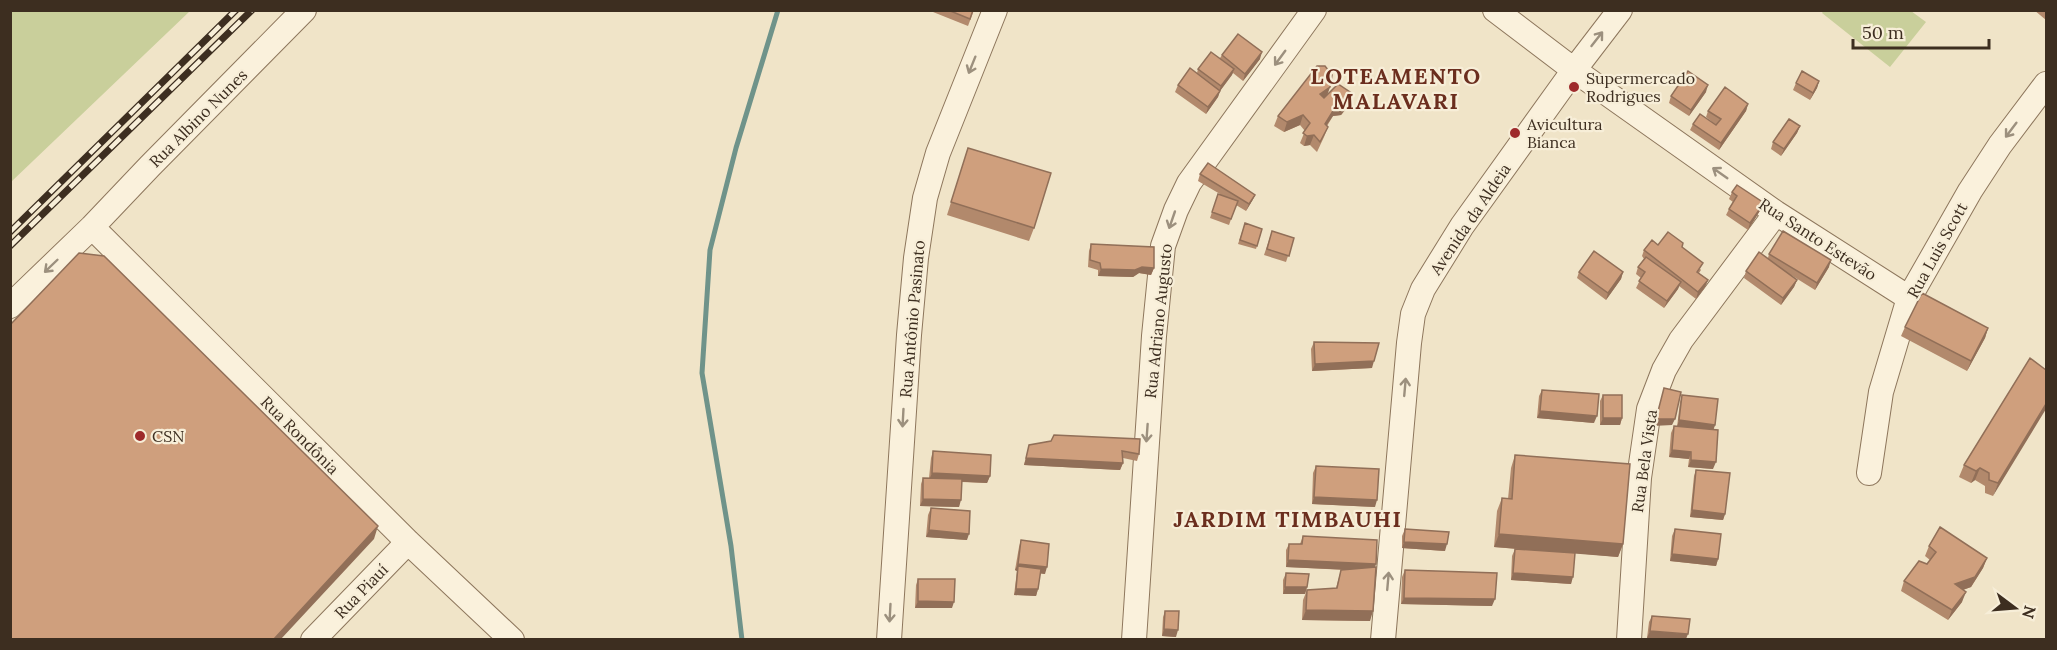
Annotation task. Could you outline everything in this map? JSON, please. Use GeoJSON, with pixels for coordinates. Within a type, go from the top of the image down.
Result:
{"type":"FeatureCollection","features":[{"type":"Feature","properties":{"kind":"street","name":"Rua Albino Nunes"},"geometry":{"type":"LineString","coordinates":[[10,306],[92,227],[304,10]]}},
{"type":"Feature","properties":{"kind":"street","name":"Rua Antônio Pasinato"},"geometry":{"type":"LineString","coordinates":[[889,639],[909,335],[916,258],[925,198],[938,153],[994,10]]}},
{"type":"Feature","properties":{"kind":"street","name":"Rua Adriano Augusto"},"geometry":{"type":"LineString","coordinates":[[1134,639],[1154,336],[1163,246],[1176,210],[1190,183],[1314,10]]}},
{"type":"Feature","properties":{"kind":"street","name":"Rua Santo Estevão"},"geometry":{"type":"LineString","coordinates":[[1495,10],[1574,70],[1776,213],[1909,298]]}},
{"type":"Feature","properties":{"kind":"street","name":"Avenida da Aldeia"},"geometry":{"type":"LineString","coordinates":[[1383,639],[1413,314],[1423,289],[1462,226],[1620,10]]}},
{"type":"Feature","properties":{"kind":"street","name":"Rua Luis Scott"},"geometry":{"type":"LineString","coordinates":[[1869,472],[1881,392],[1909,298],[1970,190],[2046,84]]}},
{"type":"Feature","properties":{"kind":"street","name":"Rua Bela Vista"},"geometry":{"type":"LineString","coordinates":[[1629,639],[1639,478],[1649,409],[1664,370],[1681,340],[1776,213]]}},
{"type":"Feature","properties":{"kind":"street","name":"Rua Rondônia"},"geometry":{"type":"LineString","coordinates":[[92,227],[408,542],[512,639]]}},
{"type":"Feature","properties":{"kind":"street","name":"Rua Piauí"},"geometry":{"type":"LineString","coordinates":[[313,639],[408,542]]}},
{"type":"Feature","properties":{"kind":"green space"},"geometry":{"type":"Polygon","coordinates":[[[11,10],[190,10],[190,11],[11,182],[11,10]]]}},
{"type":"Feature","properties":{"kind":"green space"},"geometry":{"type":"Polygon","coordinates":[[[1824,10],[1911,11],[1926,22],[1890,67],[1822,13],[1824,10]]]}},
{"type":"Feature","properties":{"kind":"building"},"geometry":{"type":"Polygon","coordinates":[[[948,10],[973,10],[970,19],[948,10]]]}},
{"type":"Feature","properties":{"kind":"building"},"geometry":{"type":"Polygon","coordinates":[[[1238,34],[1262,52],[1245,74],[1222,55],[1238,34]]]}},
{"type":"Feature","properties":{"kind":"building"},"geometry":{"type":"Polygon","coordinates":[[[1211,52],[1234,69],[1221,86],[1198,69],[1211,52]]]}},
{"type":"Feature","properties":{"kind":"building"},"geometry":{"type":"Polygon","coordinates":[[[1317,66],[1325,66],[1332,75],[1330,87],[1320,94],[1324,98],[1338,84],[1353,94],[1344,106],[1336,106],[1325,124],[1328,127],[1320,142],[1314,135],[1307,136],[1303,133],[1310,123],[1303,115],[1287,122],[1278,116],[1317,66]]]}},
{"type":"Feature","properties":{"kind":"building"},"geometry":{"type":"Polygon","coordinates":[[[1190,68],[1220,91],[1208,107],[1178,85],[1190,68]]]}},
{"type":"Feature","properties":{"kind":"building"},"geometry":{"type":"Polygon","coordinates":[[[1688,71],[1708,85],[1691,110],[1671,96],[1688,71]]]}},
{"type":"Feature","properties":{"kind":"building"},"geometry":{"type":"Polygon","coordinates":[[[1802,71],[1819,81],[1813,93],[1796,83],[1802,71]]]}},
{"type":"Feature","properties":{"kind":"building"},"geometry":{"type":"Polygon","coordinates":[[[1725,87],[1748,104],[1721,143],[1693,124],[1700,114],[1716,125],[1721,119],[1708,111],[1725,87]]]}},
{"type":"Feature","properties":{"kind":"building"},"geometry":{"type":"Polygon","coordinates":[[[1789,119],[1800,126],[1784,149],[1773,142],[1789,119]]]}},
{"type":"Feature","properties":{"kind":"building"},"geometry":{"type":"Polygon","coordinates":[[[968,148],[1051,173],[1034,228],[951,202],[968,148]]]}},
{"type":"Feature","properties":{"kind":"building"},"geometry":{"type":"Polygon","coordinates":[[[1208,163],[1255,195],[1249,204],[1200,174],[1208,163]]]}},
{"type":"Feature","properties":{"kind":"building"},"geometry":{"type":"Polygon","coordinates":[[[1737,185],[1764,203],[1750,223],[1729,209],[1737,196],[1732,192],[1737,185]]]}},
{"type":"Feature","properties":{"kind":"building"},"geometry":{"type":"Polygon","coordinates":[[[1218,194],[1238,201],[1231,219],[1212,212],[1218,194]]]}},
{"type":"Feature","properties":{"kind":"building"},"geometry":{"type":"Polygon","coordinates":[[[1245,223],[1262,229],[1257,246],[1240,240],[1245,223]]]}},
{"type":"Feature","properties":{"kind":"building"},"geometry":{"type":"Polygon","coordinates":[[[1272,231],[1294,238],[1289,256],[1267,249],[1272,231]]]}},
{"type":"Feature","properties":{"kind":"building"},"geometry":{"type":"Polygon","coordinates":[[[1783,231],[1831,260],[1817,283],[1769,254],[1783,231]]]}},
{"type":"Feature","properties":{"kind":"building"},"geometry":{"type":"Polygon","coordinates":[[[1668,232],[1683,243],[1682,247],[1703,263],[1697,272],[1708,280],[1698,292],[1644,250],[1652,240],[1658,245],[1668,232]]]}},
{"type":"Feature","properties":{"kind":"building"},"geometry":{"type":"Polygon","coordinates":[[[1091,244],[1154,247],[1154,268],[1101,269],[1100,263],[1090,260],[1091,244]]]}},
{"type":"Feature","properties":{"kind":"building"},"geometry":{"type":"Polygon","coordinates":[[[1594,251],[1623,272],[1608,293],[1579,272],[1594,251]]]}},
{"type":"Feature","properties":{"kind":"building"},"geometry":{"type":"Polygon","coordinates":[[[1759,252],[1797,280],[1783,298],[1746,271],[1759,252]]]}},
{"type":"Feature","properties":{"kind":"building","name":"CSN"},"geometry":{"type":"Polygon","coordinates":[[[79,253],[104,256],[378,526],[274,639],[10,639],[10,325],[79,253]]]}},
{"type":"Feature","properties":{"kind":"building"},"geometry":{"type":"Polygon","coordinates":[[[1646,257],[1681,282],[1667,301],[1639,281],[1645,272],[1638,267],[1646,257]]]}},
{"type":"Feature","properties":{"kind":"building"},"geometry":{"type":"Polygon","coordinates":[[[1922,293],[1988,328],[1971,361],[1905,327],[1922,293]]]}},
{"type":"Feature","properties":{"kind":"building"},"geometry":{"type":"Polygon","coordinates":[[[1314,342],[1379,343],[1374,361],[1315,364],[1314,342]]]}},
{"type":"Feature","properties":{"kind":"building"},"geometry":{"type":"Polygon","coordinates":[[[2030,358],[2046,370],[2046,404],[1998,483],[1989,480],[1989,473],[1980,468],[1976,471],[1964,465],[2030,358]]]}},
{"type":"Feature","properties":{"kind":"building"},"geometry":{"type":"Polygon","coordinates":[[[1664,388],[1681,392],[1675,419],[1656,419],[1664,388]]]}},
{"type":"Feature","properties":{"kind":"building"},"geometry":{"type":"Polygon","coordinates":[[[1542,390],[1599,394],[1597,416],[1540,411],[1542,390]]]}},
{"type":"Feature","properties":{"kind":"building"},"geometry":{"type":"Polygon","coordinates":[[[1603,395],[1622,395],[1622,418],[1603,418],[1603,395]]]}},
{"type":"Feature","properties":{"kind":"building"},"geometry":{"type":"Polygon","coordinates":[[[1682,395],[1718,399],[1715,425],[1679,420],[1682,395]]]}},
{"type":"Feature","properties":{"kind":"building"},"geometry":{"type":"Polygon","coordinates":[[[1674,426],[1718,430],[1716,462],[1691,460],[1691,452],[1672,450],[1674,426]]]}},
{"type":"Feature","properties":{"kind":"building"},"geometry":{"type":"Polygon","coordinates":[[[1054,435],[1140,439],[1139,454],[1122,451],[1123,463],[1026,458],[1029,445],[1051,441],[1054,435]]]}},
{"type":"Feature","properties":{"kind":"building"},"geometry":{"type":"Polygon","coordinates":[[[933,451],[991,455],[990,476],[932,473],[933,451]]]}},
{"type":"Feature","properties":{"kind":"building"},"geometry":{"type":"Polygon","coordinates":[[[1515,455],[1630,464],[1623,544],[1499,534],[1502,498],[1512,499],[1515,455]]]}},
{"type":"Feature","properties":{"kind":"building"},"geometry":{"type":"Polygon","coordinates":[[[1316,466],[1379,469],[1377,500],[1314,497],[1316,466]]]}},
{"type":"Feature","properties":{"kind":"building"},"geometry":{"type":"Polygon","coordinates":[[[1696,470],[1730,473],[1725,514],[1692,510],[1696,470]]]}},
{"type":"Feature","properties":{"kind":"building"},"geometry":{"type":"Polygon","coordinates":[[[923,478],[962,479],[961,500],[923,499],[923,478]]]}},
{"type":"Feature","properties":{"kind":"building"},"geometry":{"type":"Polygon","coordinates":[[[931,508],[970,511],[969,534],[929,530],[931,508]]]}},
{"type":"Feature","properties":{"kind":"building"},"geometry":{"type":"Polygon","coordinates":[[[1940,527],[1987,558],[1975,577],[1955,584],[1966,592],[1952,610],[1904,581],[1919,561],[1927,564],[1936,552],[1929,546],[1940,527]]]}},
{"type":"Feature","properties":{"kind":"building"},"geometry":{"type":"Polygon","coordinates":[[[1405,529],[1449,532],[1447,544],[1404,542],[1405,529]]]}},
{"type":"Feature","properties":{"kind":"building"},"geometry":{"type":"Polygon","coordinates":[[[1675,529],[1721,534],[1718,559],[1672,554],[1675,529]]]}},
{"type":"Feature","properties":{"kind":"building"},"geometry":{"type":"Polygon","coordinates":[[[1303,536],[1377,540],[1376,564],[1288,560],[1289,544],[1302,544],[1303,536]]]}},
{"type":"Feature","properties":{"kind":"building"},"geometry":{"type":"Polygon","coordinates":[[[1021,540],[1049,544],[1047,567],[1018,564],[1021,540]]]}},
{"type":"Feature","properties":{"kind":"building"},"geometry":{"type":"Polygon","coordinates":[[[1515,549],[1575,553],[1573,577],[1513,573],[1515,549]]]}},
{"type":"Feature","properties":{"kind":"building"},"geometry":{"type":"Polygon","coordinates":[[[1018,566],[1041,569],[1038,589],[1016,589],[1018,566]]]}},
{"type":"Feature","properties":{"kind":"building"},"geometry":{"type":"Polygon","coordinates":[[[1376,567],[1373,611],[1306,610],[1307,590],[1337,588],[1341,570],[1376,567]]]}},
{"type":"Feature","properties":{"kind":"building"},"geometry":{"type":"Polygon","coordinates":[[[1405,570],[1497,573],[1495,599],[1404,598],[1405,570]]]}},
{"type":"Feature","properties":{"kind":"building"},"geometry":{"type":"Polygon","coordinates":[[[1286,573],[1309,574],[1307,587],[1285,587],[1286,573]]]}},
{"type":"Feature","properties":{"kind":"building"},"geometry":{"type":"Polygon","coordinates":[[[918,579],[955,579],[954,602],[918,601],[918,579]]]}},
{"type":"Feature","properties":{"kind":"building"},"geometry":{"type":"Polygon","coordinates":[[[1165,611],[1179,611],[1178,630],[1164,629],[1165,611]]]}},
{"type":"Feature","properties":{"kind":"building"},"geometry":{"type":"Polygon","coordinates":[[[1652,616],[1690,619],[1688,634],[1650,631],[1652,616]]]}},
{"type":"Feature","properties":{"kind":"waterway"},"geometry":{"type":"LineString","coordinates":[[742,640],[731,546],[702,373],[710,250],[736,148],[778,10]]}},
{"type":"Feature","properties":{"kind":"railway"},"geometry":{"type":"LineString","coordinates":[[10,232],[236,10]]}},
{"type":"Feature","properties":{"kind":"railway"},"geometry":{"type":"LineString","coordinates":[[10,246],[252,10]]}},
{"type":"Feature","properties":{"kind":"place","name":"Supermercado Rodrigues"},"geometry":{"type":"Point","coordinates":[1574,87]}},
{"type":"Feature","properties":{"kind":"place","name":"Avicultura Bianca"},"geometry":{"type":"Point","coordinates":[1515,133]}},
{"type":"Feature","properties":{"kind":"place","name":"CSN"},"geometry":{"type":"Point","coordinates":[140,436]}},
{"type":"Feature","properties":{"kind":"district","name":"LOTEAMENTO MALAVARI"},"geometry":{"type":"Point","coordinates":[1396,88]}},
{"type":"Feature","properties":{"kind":"district","name":"JARDIM TIMBAUHI"},"geometry":{"type":"Point","coordinates":[1288,519]}}]}
